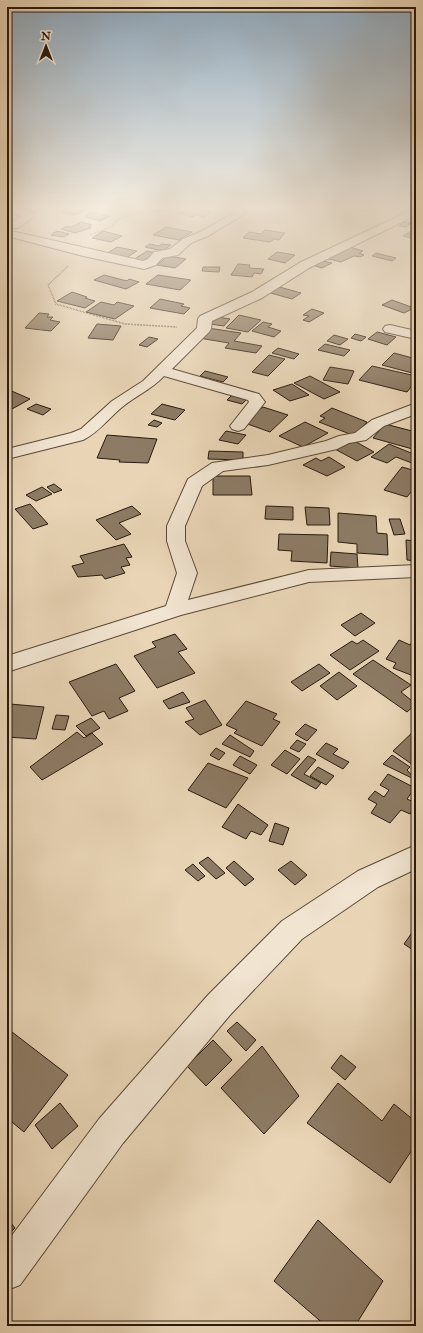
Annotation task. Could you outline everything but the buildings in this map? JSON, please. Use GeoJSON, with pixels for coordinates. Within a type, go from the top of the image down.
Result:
{"type":"FeatureCollection","features":[{"type":"Feature","properties":{"kind":"street"},"geometry":{"type":"LineString","coordinates":[[7,454],[77,437],[87,432],[117,404],[148,384],[204,329],[206,319],[257,295],[298,269]]}},
{"type":"Feature","properties":{"kind":"street"},"geometry":{"type":"LineString","coordinates":[[390,329],[416,335]]}},
{"type":"Feature","properties":{"kind":"street"},"geometry":{"type":"LineString","coordinates":[[162,370],[254,397],[257,402],[238,426]]}},
{"type":"Feature","properties":{"kind":"street"},"geometry":{"type":"LineString","coordinates":[[176,610],[188,573],[176,541],[176,526],[194,483],[218,467],[268,460],[332,445],[345,439],[360,437],[378,423],[407,413],[416,408]]}},
{"type":"Feature","properties":{"kind":"street"},"geometry":{"type":"LineString","coordinates":[[9,661],[176,610],[309,576],[416,571]]}},
{"type":"Feature","properties":{"kind":"street"},"geometry":{"type":"LineString","coordinates":[[7,1272],[111,1131],[219,1005],[292,930],[368,879],[416,856]]}},
{"type":"Feature","properties":{"kind":"path"},"geometry":{"type":"LineString","coordinates":[[65,269],[48,285],[56,304],[125,324],[204,329]]}}]}
